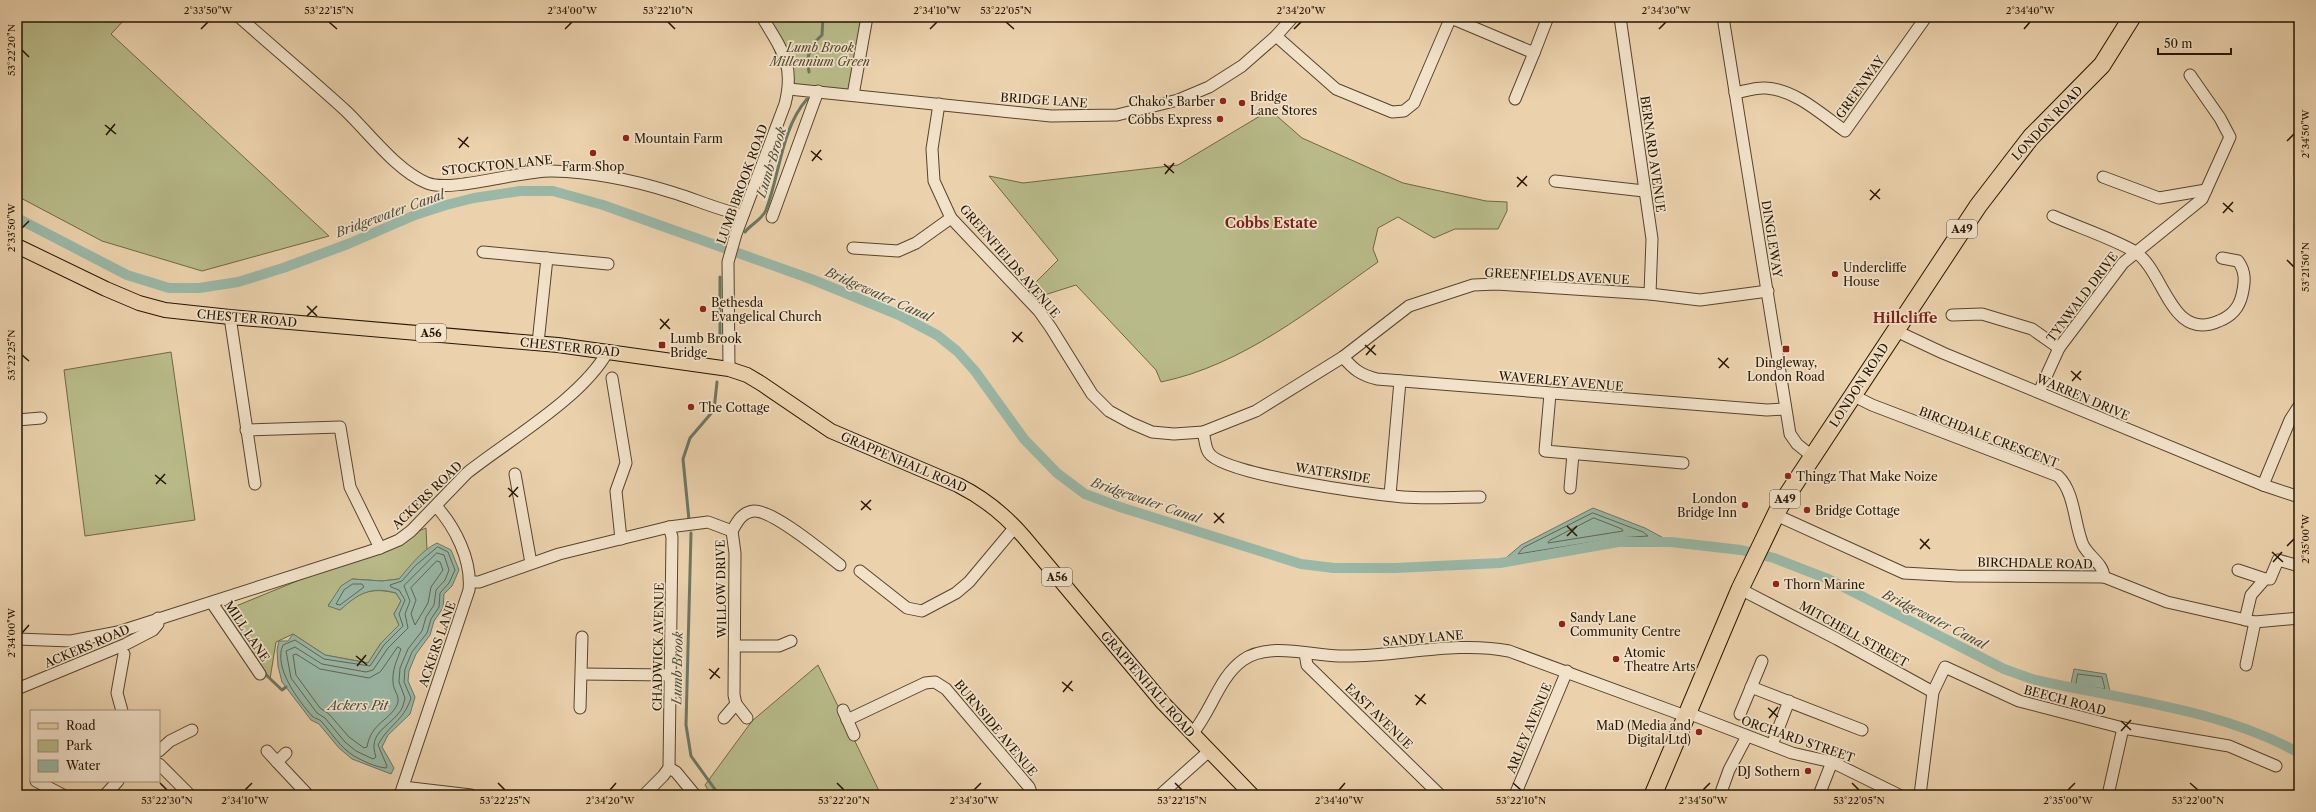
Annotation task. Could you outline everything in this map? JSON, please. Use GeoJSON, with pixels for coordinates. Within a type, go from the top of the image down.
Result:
{"type":"FeatureCollection","features":[{"type":"Feature","properties":{"kind":"highway","name":"LONDON ROAD"},"geometry":{"type":"LineString","coordinates":[[1653,795],[1740,589],[1776,515],[1894,330],[1978,206],[2021,148],[2102,65],[2132,17]]}},
{"type":"Feature","properties":{"kind":"main road","name":"CHESTER ROAD"},"geometry":{"type":"LineString","coordinates":[[17,246],[139,303],[165,310],[230,317],[538,343],[729,368]]}},
{"type":"Feature","properties":{"kind":"main road","name":"GRAPPENHALL ROAD"},"geometry":{"type":"LineString","coordinates":[[729,368],[747,375],[762,384],[831,431],[974,493],[1002,513],[1015,526],[1101,631],[1192,734],[1208,752],[1252,795]]}},
{"type":"Feature","properties":{"kind":"street","name":"STOCKTON LANE"},"geometry":{"type":"LineString","coordinates":[[239,17],[346,111],[404,168],[427,183],[446,186],[507,175],[552,171],[617,177],[671,192],[730,213],[743,215]]}},
{"type":"Feature","properties":{"kind":"street","name":"LUMB BROOK ROAD"},"geometry":{"type":"LineString","coordinates":[[729,368],[727,269],[743,215],[785,104],[788,89],[789,72],[784,56],[762,17]]}},
{"type":"Feature","properties":{"kind":"street"},"geometry":{"type":"LineString","coordinates":[[853,94],[867,17]]}},
{"type":"Feature","properties":{"kind":"street","name":"BRIDGE LANE"},"geometry":{"type":"LineString","coordinates":[[788,89],[853,94],[1051,116],[1117,115],[1147,109],[1178,100],[1209,87],[1242,66],[1276,36],[1293,17]]}},
{"type":"Feature","properties":{"kind":"street"},"geometry":{"type":"LineString","coordinates":[[1515,99],[1548,17]]}},
{"type":"Feature","properties":{"kind":"street","name":"BERNARD AVENUE"},"geometry":{"type":"LineString","coordinates":[[1620,17],[1652,239],[1650,294]]}},
{"type":"Feature","properties":{"kind":"street","name":"DINGLEWAY"},"geometry":{"type":"LineString","coordinates":[[1723,17],[1790,434],[1797,444],[1812,457]]}},
{"type":"Feature","properties":{"kind":"street","name":"GREENWAY"},"geometry":{"type":"LineString","coordinates":[[1735,93],[1765,88],[1785,91],[1807,103],[1845,131],[1926,17]]}},
{"type":"Feature","properties":{"kind":"street"},"geometry":{"type":"LineString","coordinates":[[1276,36],[1336,89],[1392,112],[1404,111],[1414,103],[1451,18],[1534,53]]}},
{"type":"Feature","properties":{"kind":"street","name":"TYNWALD DRIVE"},"geometry":{"type":"LineString","coordinates":[[2039,392],[2059,348],[2123,263],[2202,199],[2230,137],[2220,118],[2190,75]]}},
{"type":"Feature","properties":{"kind":"street"},"geometry":{"type":"LineString","coordinates":[[772,217],[818,91]]}},
{"type":"Feature","properties":{"kind":"street","name":"GREENFIELDS AVENUE"},"geometry":{"type":"LineString","coordinates":[[939,104],[932,149],[934,181],[951,218],[1039,311],[1052,328],[1092,394],[1109,410],[1131,423],[1152,432],[1174,434],[1203,432],[1256,411],[1343,357],[1409,306],[1473,285],[1497,284],[1650,294],[1700,300],[1768,291]]}},
{"type":"Feature","properties":{"kind":"street"},"geometry":{"type":"LineString","coordinates":[[2103,177],[2159,198],[2206,190]]}},
{"type":"Feature","properties":{"kind":"street"},"geometry":{"type":"LineString","coordinates":[[1555,181],[1644,191]]}},
{"type":"Feature","properties":{"kind":"street"},"geometry":{"type":"LineString","coordinates":[[2053,215],[2135,252],[2148,266],[2175,309],[2187,322],[2202,326],[2230,316],[2240,303],[2244,286],[2244,269],[2238,261],[2222,258]]}},
{"type":"Feature","properties":{"kind":"street"},"geometry":{"type":"LineString","coordinates":[[853,248],[898,251],[916,243],[951,218]]}},
{"type":"Feature","properties":{"kind":"street"},"geometry":{"type":"LineString","coordinates":[[483,252],[608,264]]}},
{"type":"Feature","properties":{"kind":"street"},"geometry":{"type":"LineString","coordinates":[[538,343],[547,258]]}},
{"type":"Feature","properties":{"kind":"street"},"geometry":{"type":"LineString","coordinates":[[1952,315],[1982,314],[2032,328],[2059,348]]}},
{"type":"Feature","properties":{"kind":"street"},"geometry":{"type":"LineString","coordinates":[[230,317],[255,484]]}},
{"type":"Feature","properties":{"kind":"street","name":"WARREN DRIVE"},"geometry":{"type":"LineString","coordinates":[[1894,330],[2263,485],[2299,497]]}},
{"type":"Feature","properties":{"kind":"street","name":"ACKERS ROAD"},"geometry":{"type":"LineString","coordinates":[[17,640],[71,641],[94,638],[212,603],[380,548],[398,540],[411,531],[467,473],[584,383],[601,364],[608,351]]}},
{"type":"Feature","properties":{"kind":"street","name":"WAVERLEY AVENUE"},"geometry":{"type":"LineString","coordinates":[[1343,357],[1354,370],[1363,375],[1400,380],[1550,394],[1767,410],[1785,409]]}},
{"type":"Feature","properties":{"kind":"street"},"geometry":{"type":"LineString","coordinates":[[612,378],[626,463],[616,491],[620,539]]}},
{"type":"Feature","properties":{"kind":"street"},"geometry":{"type":"LineString","coordinates":[[1390,495],[1400,380]]}},
{"type":"Feature","properties":{"kind":"street"},"geometry":{"type":"LineString","coordinates":[[1550,394],[1545,451],[1683,463]]}},
{"type":"Feature","properties":{"kind":"street","name":"BIRCHDALE CRESCENT"},"geometry":{"type":"LineString","coordinates":[[1852,395],[1872,406],[2058,476],[2064,482],[2068,491],[2084,546],[2104,568],[2104,577]]}},
{"type":"Feature","properties":{"kind":"street"},"geometry":{"type":"LineString","coordinates":[[2263,485],[2290,420],[2299,406]]}},
{"type":"Feature","properties":{"kind":"street"},"geometry":{"type":"LineString","coordinates":[[17,420],[41,418]]}},
{"type":"Feature","properties":{"kind":"street"},"geometry":{"type":"LineString","coordinates":[[246,430],[340,427],[350,487],[380,548]]}},
{"type":"Feature","properties":{"kind":"street","name":"WATERSIDE"},"geometry":{"type":"LineString","coordinates":[[1203,432],[1209,453],[1217,460],[1269,475],[1333,488],[1390,495],[1480,497]]}},
{"type":"Feature","properties":{"kind":"street"},"geometry":{"type":"LineString","coordinates":[[1570,488],[1573,454]]}},
{"type":"Feature","properties":{"kind":"street"},"geometry":{"type":"LineString","coordinates":[[515,474],[531,563]]}},
{"type":"Feature","properties":{"kind":"street","name":"ACKERS LANE"},"geometry":{"type":"LineString","coordinates":[[401,791],[452,636],[463,610],[470,582],[464,554],[450,524],[436,506]]}},
{"type":"Feature","properties":{"kind":"street"},"geometry":{"type":"LineString","coordinates":[[470,582],[479,582],[531,563],[669,527],[708,522],[732,531],[739,518],[754,511],[770,514],[840,565]]}},
{"type":"Feature","properties":{"kind":"street","name":"BIRCHDALE ROAD"},"geometry":{"type":"LineString","coordinates":[[1776,515],[1904,573],[1957,576],[2104,577],[2167,602],[2250,621],[2299,618]]}},
{"type":"Feature","properties":{"kind":"street"},"geometry":{"type":"LineString","coordinates":[[860,571],[907,608],[922,611],[956,593],[969,582],[1015,526]]}},
{"type":"Feature","properties":{"kind":"street","name":"CHADWICK AVENUE"},"geometry":{"type":"LineString","coordinates":[[669,527],[672,537],[669,675],[669,768]]}},
{"type":"Feature","properties":{"kind":"street","name":"WILLOW DRIVE"},"geometry":{"type":"LineString","coordinates":[[732,531],[735,554],[734,695],[736,704]]}},
{"type":"Feature","properties":{"kind":"street"},"geometry":{"type":"LineString","coordinates":[[2238,570],[2270,580],[2278,560],[2299,566]]}},
{"type":"Feature","properties":{"kind":"street"},"geometry":{"type":"LineString","coordinates":[[2246,665],[2252,595],[2265,579]]}},
{"type":"Feature","properties":{"kind":"street","name":"MITCHELL STREET"},"geometry":{"type":"LineString","coordinates":[[1740,589],[1933,692]]}},
{"type":"Feature","properties":{"kind":"street","name":"MILL LANE"},"geometry":{"type":"LineString","coordinates":[[212,603],[260,674]]}},
{"type":"Feature","properties":{"kind":"street","name":"ACKERS ROAD"},"geometry":{"type":"LineString","coordinates":[[17,689],[126,644],[154,630],[158,624],[158,618]]}},
{"type":"Feature","properties":{"kind":"street"},"geometry":{"type":"LineString","coordinates":[[580,708],[582,637]]}},
{"type":"Feature","properties":{"kind":"street","name":"WILLOW DRIVE"},"geometry":{"type":"LineString","coordinates":[[735,646],[779,646],[791,641]]}},
{"type":"Feature","properties":{"kind":"street","name":"SANDY LANE"},"geometry":{"type":"LineString","coordinates":[[1192,734],[1204,718],[1226,679],[1236,666],[1244,659],[1264,651],[1340,656],[1375,655],[1482,647],[1509,651],[1686,715]]}},
{"type":"Feature","properties":{"kind":"street"},"geometry":{"type":"LineString","coordinates":[[122,710],[117,694],[124,654]]}},
{"type":"Feature","properties":{"kind":"street","name":"EAST AVENUE"},"geometry":{"type":"LineString","coordinates":[[1305,654],[1308,665],[1440,795]]}},
{"type":"Feature","properties":{"kind":"street"},"geometry":{"type":"LineString","coordinates":[[1740,714],[1762,661]]}},
{"type":"Feature","properties":{"kind":"street","name":"BEECH ROAD"},"geometry":{"type":"LineString","coordinates":[[1933,692],[1945,667],[2019,701],[2123,728],[2229,746],[2276,766]]}},
{"type":"Feature","properties":{"kind":"street","name":"ARLEY AVENUE"},"geometry":{"type":"LineString","coordinates":[[1515,795],[1567,671]]}},
{"type":"Feature","properties":{"kind":"street"},"geometry":{"type":"LineString","coordinates":[[582,674],[669,675]]}},
{"type":"Feature","properties":{"kind":"street","name":"BURNSIDE AVENUE"},"geometry":{"type":"LineString","coordinates":[[854,735],[845,715],[925,683],[939,684],[946,689],[1029,787],[1032,795]]}},
{"type":"Feature","properties":{"kind":"street"},"geometry":{"type":"LineString","coordinates":[[1751,687],[1863,729]]}},
{"type":"Feature","properties":{"kind":"street"},"geometry":{"type":"LineString","coordinates":[[1920,795],[1933,692]]}},
{"type":"Feature","properties":{"kind":"street"},"geometry":{"type":"LineString","coordinates":[[1772,745],[1789,701]]}},
{"type":"Feature","properties":{"kind":"street"},"geometry":{"type":"LineString","coordinates":[[724,718],[736,704],[747,718]]}},
{"type":"Feature","properties":{"kind":"street","name":"ORCHARD STREET"},"geometry":{"type":"LineString","coordinates":[[1686,715],[1693,715],[1802,756],[1832,762],[1898,795]]}},
{"type":"Feature","properties":{"kind":"street"},"geometry":{"type":"LineString","coordinates":[[2108,795],[2123,728]]}},
{"type":"Feature","properties":{"kind":"street"},"geometry":{"type":"LineString","coordinates":[[160,751],[170,741],[192,730]]}},
{"type":"Feature","properties":{"kind":"street"},"geometry":{"type":"LineString","coordinates":[[1720,795],[1729,770],[1748,736]]}},
{"type":"Feature","properties":{"kind":"street"},"geometry":{"type":"LineString","coordinates":[[267,751],[308,795]]}},
{"type":"Feature","properties":{"kind":"street"},"geometry":{"type":"LineString","coordinates":[[1160,795],[1208,752]]}},
{"type":"Feature","properties":{"kind":"street"},"geometry":{"type":"LineString","coordinates":[[277,762],[286,753]]}},
{"type":"Feature","properties":{"kind":"street"},"geometry":{"type":"LineString","coordinates":[[1819,795],[1832,762]]}},
{"type":"Feature","properties":{"kind":"street"},"geometry":{"type":"LineString","coordinates":[[160,765],[190,795]]}},
{"type":"Feature","properties":{"kind":"street"},"geometry":{"type":"LineString","coordinates":[[644,795],[664,776],[669,768],[676,772],[694,795]]}},
{"type":"Feature","properties":{"kind":"street"},"geometry":{"type":"LineString","coordinates":[[38,782],[63,795]]}},
{"type":"Feature","properties":{"kind":"street"},"geometry":{"type":"LineString","coordinates":[[105,795],[117,782]]}},
{"type":"Feature","properties":{"kind":"street"},"geometry":{"type":"LineString","coordinates":[[401,791],[471,795]]}},
{"type":"Feature","properties":{"kind":"green space"},"geometry":{"type":"Polygon","coordinates":[[[17,17],[127,17],[111,34],[329,236],[202,271],[102,241],[17,196],[17,17]]]}},
{"type":"Feature","properties":{"kind":"green space","name":"Lumb Brook Millennium Green"},"geometry":{"type":"Polygon","coordinates":[[[762,17],[868,17],[853,95],[789,89],[762,17]]]}},
{"type":"Feature","properties":{"kind":"green space"},"geometry":{"type":"Polygon","coordinates":[[[1270,110],[1302,138],[1403,183],[1486,201],[1507,202],[1507,211],[1498,229],[1455,229],[1434,238],[1398,217],[1378,228],[1373,249],[1378,262],[1302,316],[1248,349],[1220,363],[1191,374],[1161,382],[1156,370],[1076,285],[1035,298],[1028,290],[1058,260],[989,176],[1023,183],[1178,165],[1270,110]]]}},
{"type":"Feature","properties":{"kind":"green space"},"geometry":{"type":"Polygon","coordinates":[[[171,352],[195,520],[85,536],[64,370],[171,352]]]}},
{"type":"Feature","properties":{"kind":"green space"},"geometry":{"type":"Polygon","coordinates":[[[426,528],[427,550],[399,579],[382,581],[352,579],[328,605],[340,610],[353,599],[365,592],[387,591],[396,593],[401,601],[394,614],[399,625],[381,643],[368,663],[325,655],[293,634],[276,642],[270,679],[244,638],[224,611],[426,528]]]}},
{"type":"Feature","properties":{"kind":"green space"},"geometry":{"type":"Polygon","coordinates":[[[818,665],[881,795],[711,795],[705,785],[752,721],[818,665]]]}},
{"type":"Feature","properties":{"kind":"water"},"geometry":{"type":"Polygon","coordinates":[[[1593,508],[1645,528],[1671,542],[1618,542],[1500,563],[1521,545],[1593,508]]]}},
{"type":"Feature","properties":{"kind":"water","name":"Ackers Pit"},"geometry":{"type":"Polygon","coordinates":[[[437,543],[451,550],[459,570],[452,586],[444,594],[443,608],[434,621],[430,635],[416,654],[409,671],[408,681],[415,697],[410,714],[388,735],[382,747],[394,768],[391,774],[352,759],[339,748],[319,724],[311,720],[282,682],[278,666],[277,650],[279,641],[288,641],[293,634],[325,655],[368,663],[381,643],[399,625],[394,614],[401,601],[396,593],[379,590],[366,592],[353,599],[340,610],[328,606],[341,586],[352,579],[382,581],[399,579],[421,554],[437,543]]]}},
{"type":"Feature","properties":{"kind":"water"},"geometry":{"type":"Polygon","coordinates":[[[2074,669],[2106,674],[2111,696],[2070,688],[2074,669]]]}},
{"type":"Feature","properties":{"kind":"waterway","name":"Lumb Brook"},"geometry":{"type":"LineString","coordinates":[[809,72],[808,56],[811,47],[822,35],[823,17]]}},
{"type":"Feature","properties":{"kind":"waterway","name":"Lumb Brook"},"geometry":{"type":"LineString","coordinates":[[745,232],[762,217],[766,210],[786,138],[798,111],[807,99]]}},
{"type":"Feature","properties":{"kind":"waterway","name":"Bridgewater Canal"},"geometry":{"type":"LineString","coordinates":[[17,218],[127,275],[169,288],[199,288],[238,282],[283,268],[348,244],[415,215],[446,205],[474,198],[520,191],[553,191],[603,205],[811,279],[899,315],[937,335],[957,351],[975,371],[1024,439],[1057,473],[1085,494],[1120,507],[1301,564],[1334,568],[1395,568],[1500,563],[1618,542],[1671,542],[1741,550],[1774,558],[1828,579],[2004,669],[2032,679],[2169,707],[2203,716],[2237,726],[2269,738],[2299,753]]}},
{"type":"Feature","properties":{"kind":"waterway"},"geometry":{"type":"LineString","coordinates":[[720,277],[720,340]]}},
{"type":"Feature","properties":{"kind":"waterway","name":"Lumb Brook"},"geometry":{"type":"LineString","coordinates":[[689,520],[683,459],[690,438],[714,410],[717,382]]}},
{"type":"Feature","properties":{"kind":"waterway","name":"Lumb Brook"},"geometry":{"type":"LineString","coordinates":[[691,533],[686,725],[691,756],[719,795]]}},
{"type":"Feature","properties":{"kind":"waterway"},"geometry":{"type":"LineString","coordinates":[[263,672],[282,690],[286,687]]}},
{"type":"Feature","properties":{"kind":"place","name":"Chako's Barber"},"geometry":{"type":"Point","coordinates":[1223,101]}},
{"type":"Feature","properties":{"kind":"place","name":"Bridge Lane Stores"},"geometry":{"type":"Point","coordinates":[1242,103]}},
{"type":"Feature","properties":{"kind":"place","name":"Cobbs Express"},"geometry":{"type":"Point","coordinates":[1220,119]}},
{"type":"Feature","properties":{"kind":"place","name":"Mountain Farm"},"geometry":{"type":"Point","coordinates":[626,138]}},
{"type":"Feature","properties":{"kind":"place","name":"Farm Shop"},"geometry":{"type":"Point","coordinates":[593,153]}},
{"type":"Feature","properties":{"kind":"place","name":"Undercliffe House"},"geometry":{"type":"Point","coordinates":[1835,274]}},
{"type":"Feature","properties":{"kind":"place","name":"Bethesda Evangelical Church"},"geometry":{"type":"Point","coordinates":[703,309]}},
{"type":"Feature","properties":{"kind":"place","name":"Lumb Brook Bridge"},"geometry":{"type":"Point","coordinates":[662,345]}},
{"type":"Feature","properties":{"kind":"place","name":"Dingleway, London Road"},"geometry":{"type":"Point","coordinates":[1786,349]}},
{"type":"Feature","properties":{"kind":"place","name":"The Cottage"},"geometry":{"type":"Point","coordinates":[691,407]}},
{"type":"Feature","properties":{"kind":"place","name":"Thingz That Make Noize"},"geometry":{"type":"Point","coordinates":[1788,476]}},
{"type":"Feature","properties":{"kind":"place","name":"London Bridge Inn"},"geometry":{"type":"Point","coordinates":[1745,505]}},
{"type":"Feature","properties":{"kind":"place","name":"Bridge Cottage"},"geometry":{"type":"Point","coordinates":[1807,510]}},
{"type":"Feature","properties":{"kind":"place","name":"Thorn Marine"},"geometry":{"type":"Point","coordinates":[1776,584]}},
{"type":"Feature","properties":{"kind":"place","name":"Sandy Lane Community Centre"},"geometry":{"type":"Point","coordinates":[1562,624]}},
{"type":"Feature","properties":{"kind":"place","name":"Atomic Theatre Arts"},"geometry":{"type":"Point","coordinates":[1616,659]}},
{"type":"Feature","properties":{"kind":"place","name":"MaD (Media and Digital Ltd)"},"geometry":{"type":"Point","coordinates":[1699,732]}},
{"type":"Feature","properties":{"kind":"place","name":"DJ Sothern"},"geometry":{"type":"Point","coordinates":[1808,771]}},
{"type":"Feature","properties":{"kind":"district","name":"Cobbs Estate"},"geometry":{"type":"Point","coordinates":[1271,223]}},
{"type":"Feature","properties":{"kind":"district","name":"Hillcliffe"},"geometry":{"type":"Point","coordinates":[1905,318]}}]}
